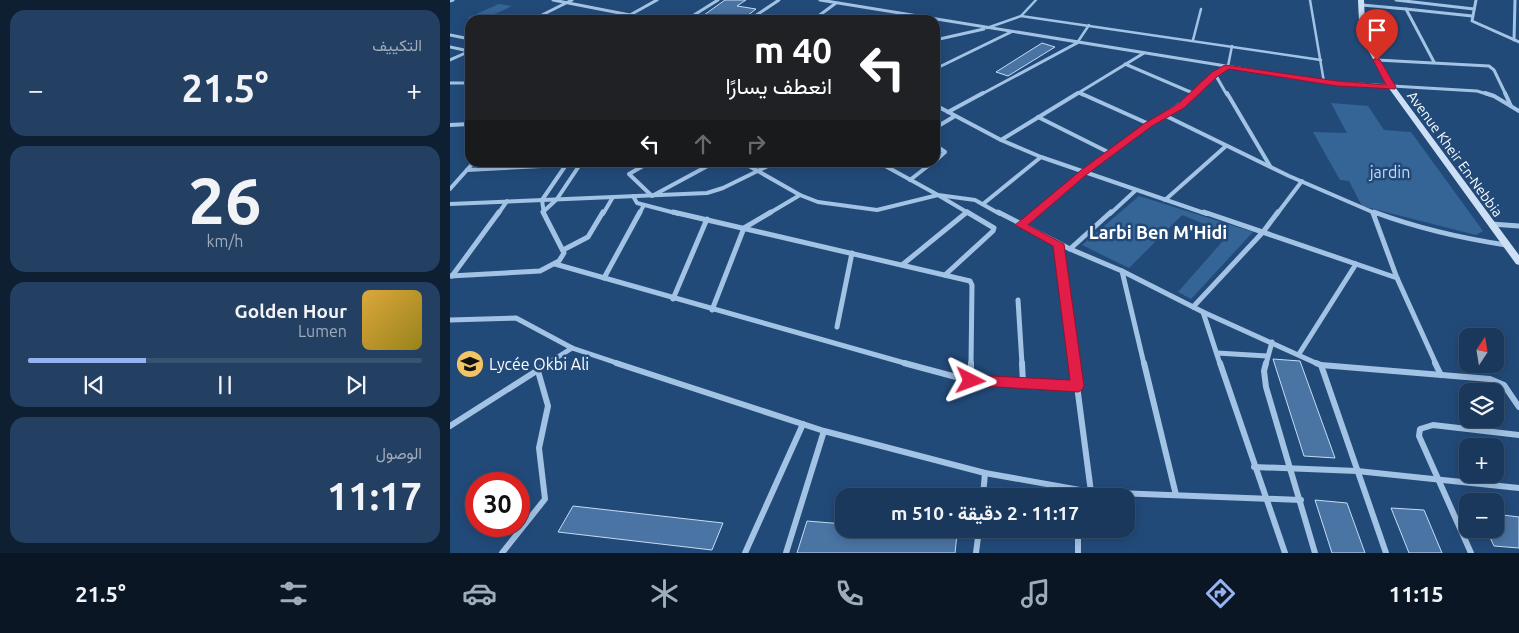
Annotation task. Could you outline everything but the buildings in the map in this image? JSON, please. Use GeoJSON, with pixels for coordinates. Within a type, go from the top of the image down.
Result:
{"type":"FeatureCollection","features":[{"type":"Feature","properties":{"kind":"main road","name":"Avenue Kheir En-Nebbia"},"geometry":{"type":"LineString","coordinates":[[1362,2],[1362,22],[1369,46],[1392,87],[1506,245],[1515,253],[1519,262]]}},
{"type":"Feature","properties":{"kind":"street"},"geometry":{"type":"LineString","coordinates":[[553,0],[630,15],[657,0]]}},
{"type":"Feature","properties":{"kind":"street"},"geometry":{"type":"LineString","coordinates":[[542,15],[572,0]]}},
{"type":"Feature","properties":{"kind":"street"},"geometry":{"type":"LineString","coordinates":[[694,15],[718,0]]}},
{"type":"Feature","properties":{"kind":"street"},"geometry":{"type":"LineString","coordinates":[[756,15],[779,0]]}},
{"type":"Feature","properties":{"kind":"street"},"geometry":{"type":"LineString","coordinates":[[820,0],[907,15]]}},
{"type":"Feature","properties":{"kind":"street"},"geometry":{"type":"LineString","coordinates":[[1396,0],[1474,9]]}},
{"type":"Feature","properties":{"kind":"street"},"geometry":{"type":"LineString","coordinates":[[1449,6],[1450,0]]}},
{"type":"Feature","properties":{"kind":"street"},"geometry":{"type":"LineString","coordinates":[[1476,0],[1472,20],[1519,42]]}},
{"type":"Feature","properties":{"kind":"street"},"geometry":{"type":"LineString","coordinates":[[1514,40],[1515,0]]}},
{"type":"Feature","properties":{"kind":"street"},"geometry":{"type":"LineString","coordinates":[[1362,2],[1378,6],[1472,16]]}},
{"type":"Feature","properties":{"kind":"street"},"geometry":{"type":"LineString","coordinates":[[1376,2],[1378,6]]}},
{"type":"Feature","properties":{"kind":"street"},"geometry":{"type":"LineString","coordinates":[[820,15],[836,3]]}},
{"type":"Feature","properties":{"kind":"street"},"geometry":{"type":"LineString","coordinates":[[1406,9],[1434,62]]}},
{"type":"Feature","properties":{"kind":"street"},"geometry":{"type":"LineString","coordinates":[[940,20],[1324,82],[1477,91],[1494,96],[1519,111]]}},
{"type":"Feature","properties":{"kind":"street"},"geometry":{"type":"LineString","coordinates":[[940,23],[952,22]]}},
{"type":"Feature","properties":{"kind":"street"},"geometry":{"type":"LineString","coordinates":[[940,39],[986,28]]}},
{"type":"Feature","properties":{"kind":"street"},"geometry":{"type":"LineString","coordinates":[[940,66],[1011,32]]}},
{"type":"Feature","properties":{"kind":"street"},"geometry":{"type":"LineString","coordinates":[[450,35],[465,38]]}},
{"type":"Feature","properties":{"kind":"street"},"geometry":{"type":"LineString","coordinates":[[948,112],[1077,43]]}},
{"type":"Feature","properties":{"kind":"street"},"geometry":{"type":"LineString","coordinates":[[450,47],[465,50]]}},
{"type":"Feature","properties":{"kind":"street"},"geometry":{"type":"LineString","coordinates":[[450,60],[465,53]]}},
{"type":"Feature","properties":{"kind":"street"},"geometry":{"type":"LineString","coordinates":[[1000,140],[1144,53]]}},
{"type":"Feature","properties":{"kind":"street"},"geometry":{"type":"LineString","coordinates":[[1377,60],[1483,64],[1492,67],[1511,106]]}},
{"type":"Feature","properties":{"kind":"street"},"geometry":{"type":"LineString","coordinates":[[1125,64],[1195,94]]}},
{"type":"Feature","properties":{"kind":"street"},"geometry":{"type":"LineString","coordinates":[[1021,225],[1083,173],[1148,124],[1166,116],[1195,94],[1215,74],[1228,66]]}},
{"type":"Feature","properties":{"kind":"street"},"geometry":{"type":"LineString","coordinates":[[1215,74],[1270,167]]}},
{"type":"Feature","properties":{"kind":"street"},"geometry":{"type":"LineString","coordinates":[[450,84],[465,83]]}},
{"type":"Feature","properties":{"kind":"street"},"geometry":{"type":"LineString","coordinates":[[1079,93],[1148,124]]}},
{"type":"Feature","properties":{"kind":"street"},"geometry":{"type":"LineString","coordinates":[[940,108],[1000,140],[1083,173],[1397,278]]}},
{"type":"Feature","properties":{"kind":"street"},"geometry":{"type":"LineString","coordinates":[[940,125],[955,116]]}},
{"type":"Feature","properties":{"kind":"street"},"geometry":{"type":"LineString","coordinates":[[1166,116],[1270,167],[1373,213],[1474,241],[1506,245]]}},
{"type":"Feature","properties":{"kind":"street"},"geometry":{"type":"LineString","coordinates":[[1038,118],[1110,153]]}},
{"type":"Feature","properties":{"kind":"street"},"geometry":{"type":"LineString","coordinates":[[450,129],[452,125],[465,124]]}},
{"type":"Feature","properties":{"kind":"street"},"geometry":{"type":"LineString","coordinates":[[1165,200],[1226,146]]}},
{"type":"Feature","properties":{"kind":"street"},"geometry":{"type":"LineString","coordinates":[[940,148],[945,152],[940,157]]}},
{"type":"Feature","properties":{"kind":"street"},"geometry":{"type":"LineString","coordinates":[[983,204],[1041,157]]}},
{"type":"Feature","properties":{"kind":"street"},"geometry":{"type":"LineString","coordinates":[[450,189],[470,167]]}},
{"type":"Feature","properties":{"kind":"street"},"geometry":{"type":"LineString","coordinates":[[467,170],[517,167]]}},
{"type":"Feature","properties":{"kind":"street"},"geometry":{"type":"LineString","coordinates":[[451,276],[532,272],[556,264],[563,256],[563,250],[543,212],[542,200],[565,167]]}},
{"type":"Feature","properties":{"kind":"street"},"geometry":{"type":"LineString","coordinates":[[543,212],[557,199],[579,167]]}},
{"type":"Feature","properties":{"kind":"street"},"geometry":{"type":"LineString","coordinates":[[641,167],[629,174],[652,196]]}},
{"type":"Feature","properties":{"kind":"street"},"geometry":{"type":"LineString","coordinates":[[652,196],[706,167]]}},
{"type":"Feature","properties":{"kind":"street"},"geometry":{"type":"LineString","coordinates":[[753,167],[800,195],[818,202],[877,210],[938,195],[964,197],[983,204],[1058,244],[1122,271],[1203,312],[1320,365],[1497,381],[1511,393],[1519,407]]}},
{"type":"Feature","properties":{"kind":"street"},"geometry":{"type":"LineString","coordinates":[[450,204],[707,193],[723,188],[765,167]]}},
{"type":"Feature","properties":{"kind":"street"},"geometry":{"type":"LineString","coordinates":[[886,167],[993,227],[994,231],[945,275]]}},
{"type":"Feature","properties":{"kind":"street"},"geometry":{"type":"LineString","coordinates":[[910,180],[927,167]]}},
{"type":"Feature","properties":{"kind":"street"},"geometry":{"type":"LineString","coordinates":[[1193,307],[1263,232],[1302,181]]}},
{"type":"Feature","properties":{"kind":"street"},"geometry":{"type":"LineString","coordinates":[[1070,249],[1136,190]]}},
{"type":"Feature","properties":{"kind":"street"},"geometry":{"type":"LineString","coordinates":[[712,310],[744,228],[800,195]]}},
{"type":"Feature","properties":{"kind":"street"},"geometry":{"type":"LineString","coordinates":[[633,196],[633,200],[644,205],[968,280],[972,283],[971,381]]}},
{"type":"Feature","properties":{"kind":"street"},"geometry":{"type":"LineString","coordinates":[[563,250],[588,237],[613,197]]}},
{"type":"Feature","properties":{"kind":"street"},"geometry":{"type":"LineString","coordinates":[[451,276],[508,201]]}},
{"type":"Feature","properties":{"kind":"street"},"geometry":{"type":"LineString","coordinates":[[604,278],[644,205]]}},
{"type":"Feature","properties":{"kind":"street"},"geometry":{"type":"LineString","coordinates":[[902,265],[967,212]]}},
{"type":"Feature","properties":{"kind":"street"},"geometry":{"type":"LineString","coordinates":[[1373,213],[1397,278],[1441,375]]}},
{"type":"Feature","properties":{"kind":"street"},"geometry":{"type":"LineString","coordinates":[[673,298],[707,219]]}},
{"type":"Feature","properties":{"kind":"street"},"geometry":{"type":"LineString","coordinates":[[1491,224],[1519,226]]}},
{"type":"Feature","properties":{"kind":"street"},"geometry":{"type":"LineString","coordinates":[[1058,244],[1091,488]]}},
{"type":"Feature","properties":{"kind":"street"},"geometry":{"type":"LineString","coordinates":[[837,327],[852,253]]}},
{"type":"Feature","properties":{"kind":"street"},"geometry":{"type":"LineString","coordinates":[[556,264],[712,310],[971,381],[1078,386]]}},
{"type":"Feature","properties":{"kind":"street"},"geometry":{"type":"LineString","coordinates":[[1299,354],[1356,264]]}},
{"type":"Feature","properties":{"kind":"street"},"geometry":{"type":"LineString","coordinates":[[1122,271],[1176,495]]}},
{"type":"Feature","properties":{"kind":"street"},"geometry":{"type":"LineString","coordinates":[[1018,300],[1023,383]]}},
{"type":"Feature","properties":{"kind":"street"},"geometry":{"type":"LineString","coordinates":[[1203,312],[1254,467],[1285,553]]}},
{"type":"Feature","properties":{"kind":"street"},"geometry":{"type":"LineString","coordinates":[[450,320],[516,318],[572,348],[803,424],[985,472],[1055,488]]}},
{"type":"Feature","properties":{"kind":"street"},"geometry":{"type":"LineString","coordinates":[[1272,342],[1264,372],[1266,387],[1301,500],[1315,553]]}},
{"type":"Feature","properties":{"kind":"street"},"geometry":{"type":"LineString","coordinates":[[450,426],[572,348]]}},
{"type":"Feature","properties":{"kind":"street"},"geometry":{"type":"LineString","coordinates":[[1217,352],[1267,356]]}},
{"type":"Feature","properties":{"kind":"street"},"geometry":{"type":"LineString","coordinates":[[1320,365],[1386,553]]}},
{"type":"Feature","properties":{"kind":"street"},"geometry":{"type":"LineString","coordinates":[[502,553],[545,499],[539,448],[548,406],[538,371]]}},
{"type":"Feature","properties":{"kind":"street"},"geometry":{"type":"LineString","coordinates":[[745,553],[803,424]]}},
{"type":"Feature","properties":{"kind":"street"},"geometry":{"type":"LineString","coordinates":[[1471,553],[1419,436],[1420,428],[1434,425],[1519,435]]}},
{"type":"Feature","properties":{"kind":"street"},"geometry":{"type":"LineString","coordinates":[[786,553],[824,430]]}},
{"type":"Feature","properties":{"kind":"street"},"geometry":{"type":"LineString","coordinates":[[1254,467],[1357,471],[1519,488]]}},
{"type":"Feature","properties":{"kind":"street"},"geometry":{"type":"LineString","coordinates":[[984,488],[985,472]]}},
{"type":"Feature","properties":{"kind":"street"},"geometry":{"type":"LineString","coordinates":[[1135,494],[1301,500]]}},
{"type":"Feature","properties":{"kind":"street"},"geometry":{"type":"LineString","coordinates":[[976,553],[978,538]]}},
{"type":"Feature","properties":{"kind":"street"},"geometry":{"type":"LineString","coordinates":[[1078,538],[1078,553]]}},
{"type":"Feature","properties":{"kind":"lane"},"geometry":{"type":"LineString","coordinates":[[1021,16],[1036,0]]}},
{"type":"Feature","properties":{"kind":"lane"},"geometry":{"type":"LineString","coordinates":[[1310,0],[1311,18],[1324,82]]}},
{"type":"Feature","properties":{"kind":"lane"},"geometry":{"type":"LineString","coordinates":[[1193,40],[1201,9]]}},
{"type":"Feature","properties":{"kind":"lane"},"geometry":{"type":"LineString","coordinates":[[986,28],[1021,16],[1321,60]]}},
{"type":"Feature","properties":{"kind":"lane"},"geometry":{"type":"LineString","coordinates":[[1077,43],[1089,25]]}},
{"type":"Feature","properties":{"kind":"lane"},"geometry":{"type":"LineString","coordinates":[[1228,66],[1232,46]]}},
{"type":"Feature","properties":{"kind":"green space"},"geometry":{"type":"Polygon","coordinates":[[[499,4],[512,6],[493,15],[474,15],[499,4]]]}},
{"type":"Feature","properties":{"kind":"green space","name":"jardin"},"geometry":{"type":"Polygon","coordinates":[[[1331,103],[1368,106],[1384,130],[1411,132],[1483,231],[1476,235],[1362,206],[1349,181],[1340,180],[1313,132],[1347,133],[1331,103]]]}},
{"type":"Feature","properties":{"kind":"green space"},"geometry":{"type":"Polygon","coordinates":[[[1139,196],[1253,232],[1191,299],[1178,292],[1229,234],[1182,215],[1129,268],[1082,245],[1139,196]]]}},
{"type":"Feature","properties":{"kind":"place","name":"Lycée Okbi Ali"},"geometry":{"type":"Point","coordinates":[470,364]}},
{"type":"Feature","properties":{"kind":"district","name":"Larbi Ben M'Hidi"},"geometry":{"type":"Point","coordinates":[1158,232]}},
{"type":"Feature","properties":{"kind":"route"},"geometry":{"type":"LineString","coordinates":[[971,381],[1078,386],[1058,244],[1021,225],[1083,173],[1148,124],[1166,116],[1184,104],[1215,74],[1228,66],[1337,84],[1392,87],[1377,60]]}}]}
